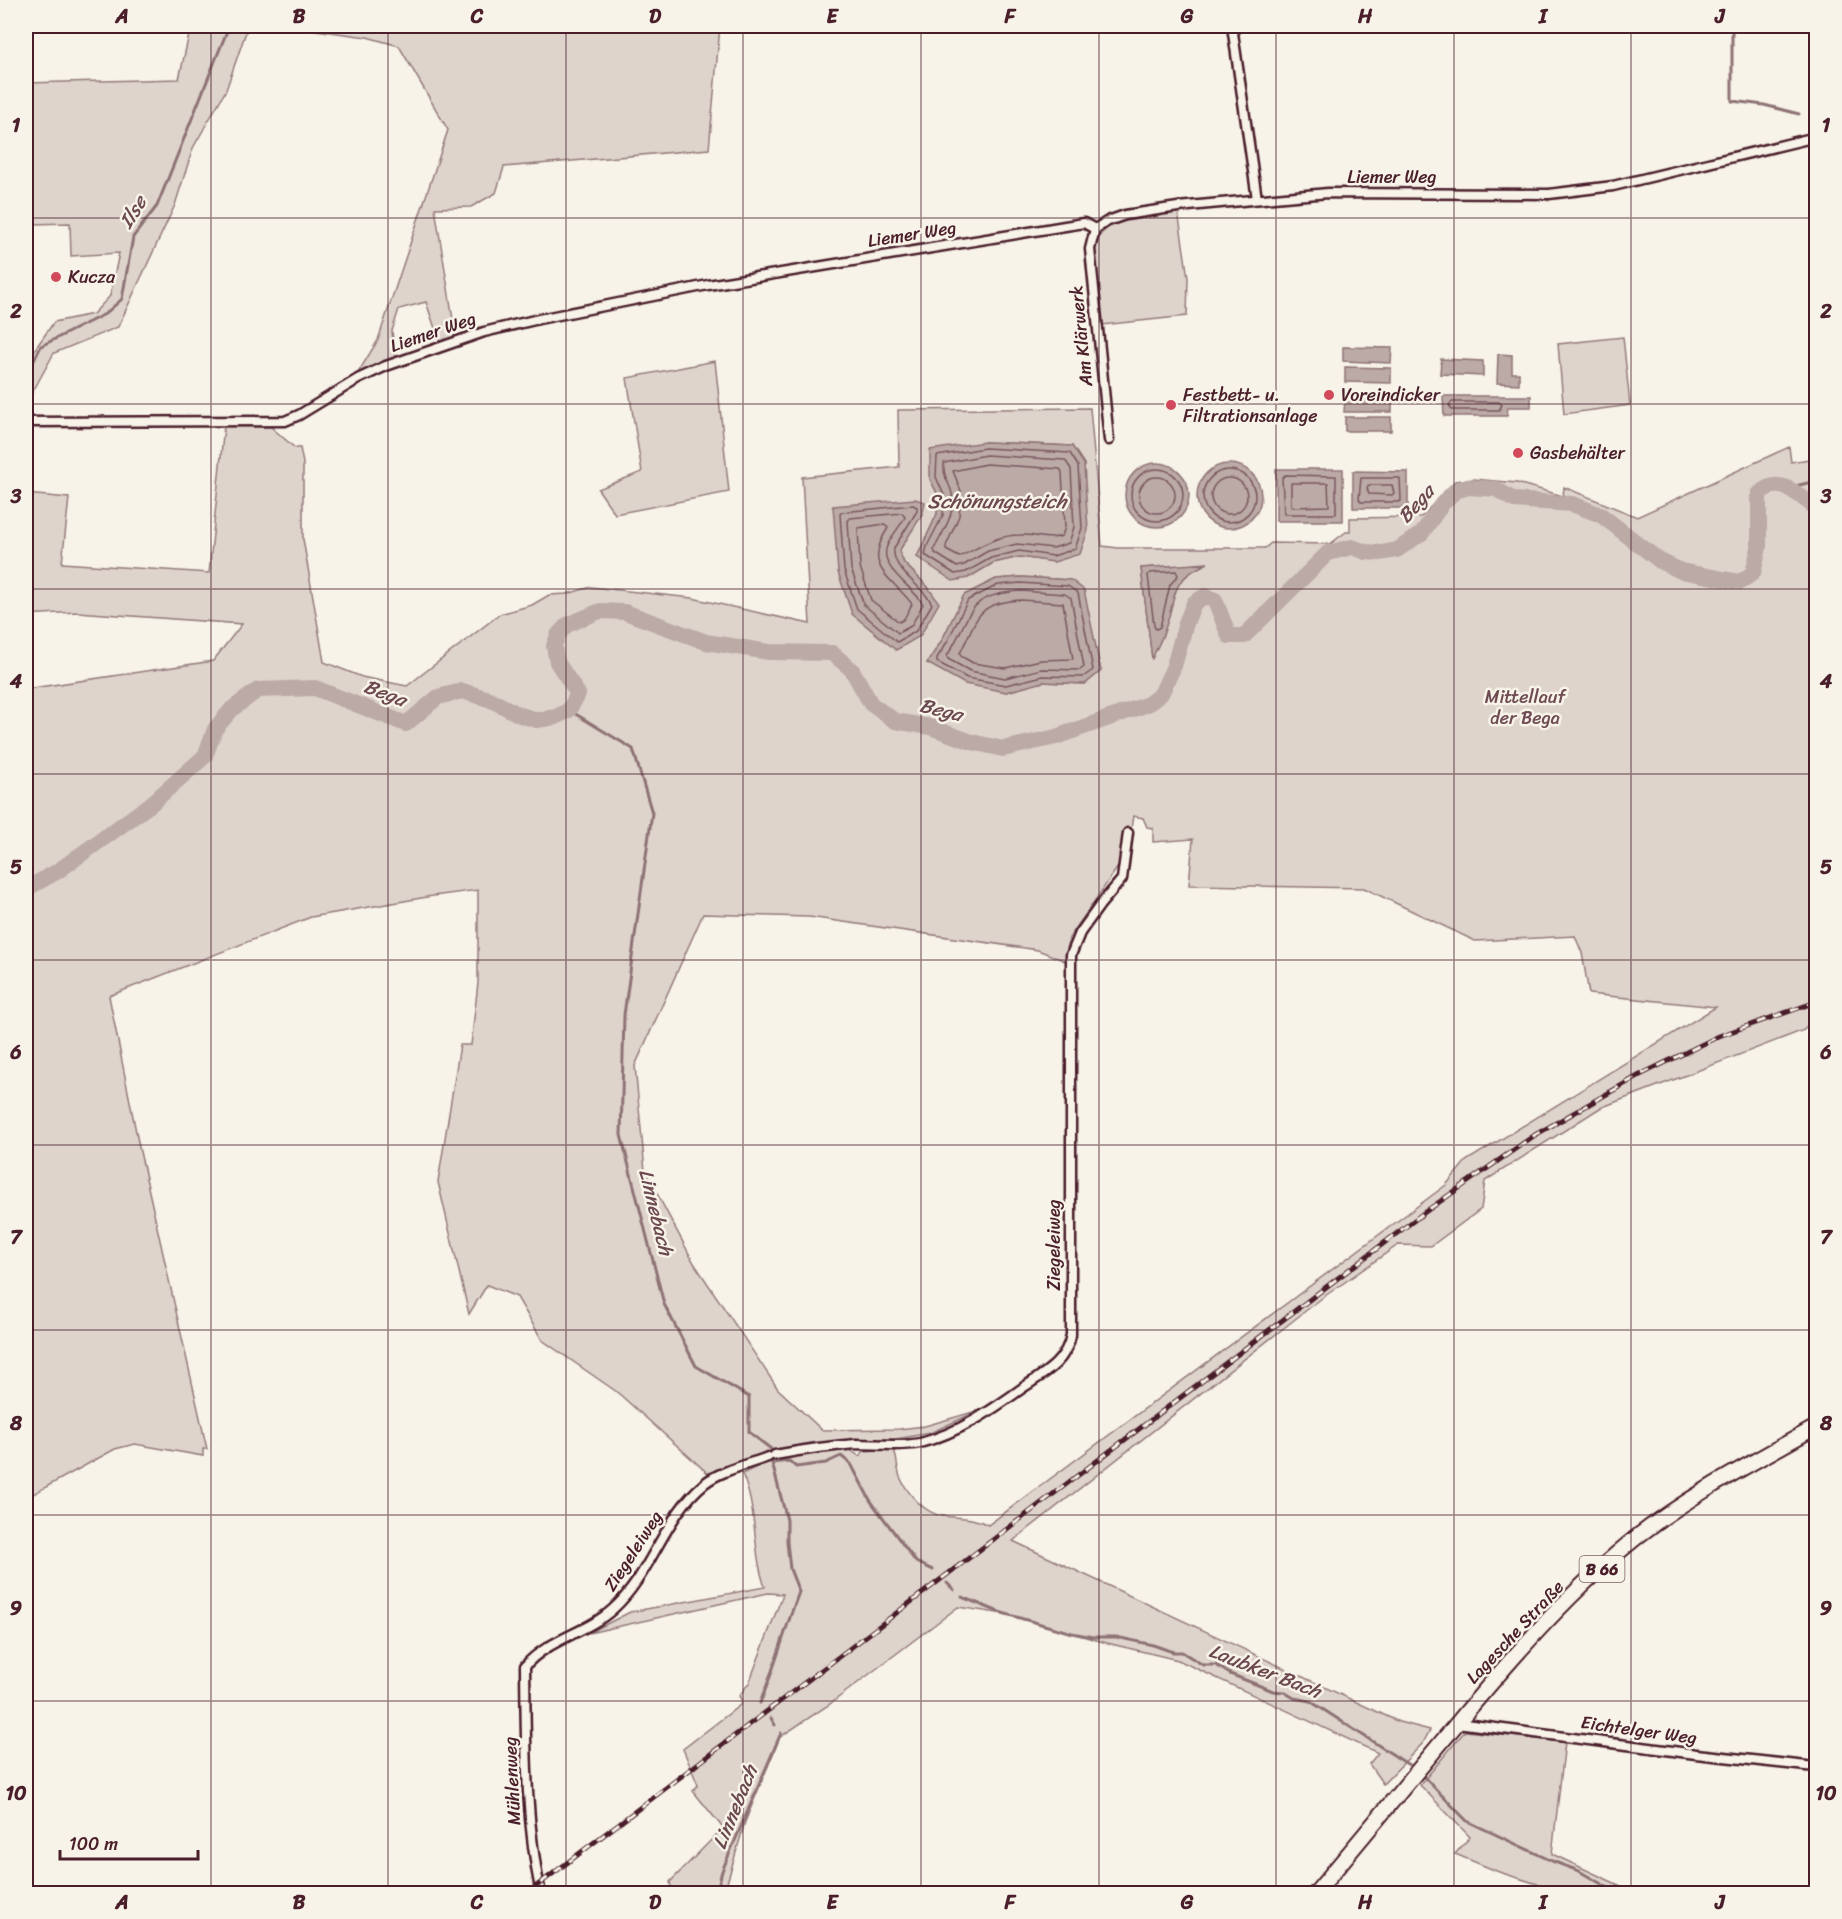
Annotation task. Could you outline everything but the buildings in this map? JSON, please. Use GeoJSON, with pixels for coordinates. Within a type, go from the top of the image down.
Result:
{"type":"FeatureCollection","features":[{"type":"Feature","properties":{"kind":"main road","name":"Lagesche Straße"},"geometry":{"type":"LineString","coordinates":[[1315,1893],[1504,1668],[1550,1618],[1637,1537],[1673,1510],[1714,1484],[1816,1427]]}},
{"type":"Feature","properties":{"kind":"street"},"geometry":{"type":"LineString","coordinates":[[1232,26],[1257,199]]}},
{"type":"Feature","properties":{"kind":"street","name":"Liemer Weg"},"geometry":{"type":"LineString","coordinates":[[26,422],[285,421],[299,416],[358,379],[386,366],[484,332],[718,283],[1084,223],[1095,229],[1125,215],[1178,207],[1328,193],[1549,194],[1613,186],[1816,137]]}},
{"type":"Feature","properties":{"kind":"street","name":"Am Klärwerk"},"geometry":{"type":"LineString","coordinates":[[1095,229],[1090,249],[1109,440]]}},
{"type":"Feature","properties":{"kind":"street","name":"Ziegeleiweg"},"geometry":{"type":"LineString","coordinates":[[525,1666],[547,1648],[597,1621],[626,1597],[687,1500],[706,1482],[771,1456],[812,1448],[856,1444],[907,1444],[940,1437],[995,1408],[1059,1363],[1069,1347],[1071,1335],[1071,955],[1080,933],[1122,879],[1128,833]]}},
{"type":"Feature","properties":{"kind":"street","name":"Mühlenweg"},"geometry":{"type":"LineString","coordinates":[[525,1666],[527,1783],[534,1864],[541,1893]]}},
{"type":"Feature","properties":{"kind":"street","name":"Eichtelger Weg"},"geometry":{"type":"LineString","coordinates":[[1457,1724],[1816,1767]]}},
{"type":"Feature","properties":{"kind":"green space"},"geometry":{"type":"Polygon","coordinates":[[[191,26],[248,26],[226,90],[193,148],[175,205],[118,327],[54,353],[26,404],[26,362],[54,322],[93,314],[110,296],[119,253],[71,256],[70,223],[33,224],[26,150],[26,83],[179,79],[191,26]]]}},
{"type":"Feature","properties":{"kind":"green space"},"geometry":{"type":"Polygon","coordinates":[[[286,26],[720,26],[709,149],[504,167],[496,193],[471,207],[435,208],[456,338],[440,343],[426,302],[399,309],[392,331],[395,359],[356,376],[378,340],[448,130],[399,46],[367,37],[286,26]]]}},
{"type":"Feature","properties":{"kind":"green space"},"geometry":{"type":"Polygon","coordinates":[[[1178,211],[1188,278],[1187,316],[1102,325],[1094,251],[1100,235],[1111,224],[1178,211]]]}},
{"type":"Feature","properties":{"kind":"green space"},"geometry":{"type":"Polygon","coordinates":[[[1623,337],[1630,405],[1564,414],[1558,344],[1623,337]]]}},
{"type":"Feature","properties":{"kind":"green space"},"geometry":{"type":"Polygon","coordinates":[[[715,361],[729,492],[615,514],[598,489],[642,472],[627,378],[715,361]]]}},
{"type":"Feature","properties":{"kind":"green space","name":"Mittellauf der Bega"},"geometry":{"type":"Polygon","coordinates":[[[1090,408],[1102,546],[1118,548],[1265,548],[1271,543],[1330,544],[1346,532],[1350,532],[1350,518],[1421,517],[1455,481],[1474,479],[1517,483],[1563,496],[1564,487],[1637,517],[1789,447],[1791,462],[1816,458],[1816,1012],[1804,1030],[1600,1108],[1485,1181],[1481,1209],[1431,1246],[1398,1245],[1322,1298],[1013,1541],[1399,1722],[1430,1730],[1423,1743],[1383,1784],[1369,1764],[1378,1753],[1178,1660],[1004,1614],[958,1607],[830,1704],[780,1737],[745,1822],[724,1893],[672,1893],[670,1882],[723,1828],[693,1791],[698,1785],[683,1749],[740,1705],[742,1701],[739,1696],[749,1683],[783,1594],[768,1593],[589,1633],[630,1612],[765,1587],[758,1559],[751,1501],[742,1474],[767,1462],[764,1453],[711,1476],[617,1392],[542,1340],[517,1297],[487,1285],[469,1314],[438,1182],[460,1045],[471,1045],[478,983],[478,890],[311,917],[109,996],[139,1147],[207,1449],[203,1449],[203,1456],[135,1444],[115,1449],[26,1498],[26,689],[213,661],[242,624],[77,612],[26,615],[26,494],[69,498],[62,563],[209,573],[224,426],[271,427],[295,448],[300,448],[303,463],[303,539],[324,662],[362,677],[407,686],[500,614],[532,605],[549,595],[567,594],[591,587],[692,598],[810,624],[802,477],[899,467],[898,410],[1090,408]],[[985,442],[930,479],[938,495],[937,514],[917,557],[968,578],[993,563],[1020,557],[1054,562],[1084,464],[1072,446],[985,442]],[[833,507],[928,587],[904,563],[899,551],[923,513],[833,507]],[[1206,564],[1141,568],[1152,658],[1164,632],[1176,587],[1192,570],[1206,564]],[[1021,577],[996,579],[964,595],[942,640],[927,663],[1006,692],[1043,682],[1085,684],[1101,671],[1092,633],[1070,580],[1021,577]],[[1133,816],[1129,842],[1122,842],[1120,864],[1069,938],[1065,961],[1038,950],[809,917],[703,914],[635,1066],[645,1171],[694,1263],[778,1389],[822,1430],[899,1429],[925,1426],[980,1410],[930,1433],[896,1439],[837,1441],[859,1456],[864,1451],[894,1449],[900,1477],[907,1490],[923,1507],[943,1516],[972,1519],[988,1525],[1446,1185],[1466,1161],[1716,1007],[1589,994],[1582,953],[1575,936],[1475,941],[1364,888],[1189,885],[1193,839],[1153,842],[1153,828],[1147,827],[1143,818],[1133,816]]]}},
{"type":"Feature","properties":{"kind":"green space"},"geometry":{"type":"Polygon","coordinates":[[[1465,1731],[1565,1742],[1552,1854],[1636,1893],[1566,1893],[1499,1872],[1455,1854],[1470,1837],[1420,1785],[1465,1731]]]}},
{"type":"Feature","properties":{"kind":"water"},"geometry":{"type":"Polygon","coordinates":[[[1343,347],[1392,348],[1391,363],[1343,361],[1343,347]]]}},
{"type":"Feature","properties":{"kind":"water"},"geometry":{"type":"Polygon","coordinates":[[[1498,354],[1512,355],[1512,373],[1519,373],[1519,384],[1497,383],[1498,354]]]}},
{"type":"Feature","properties":{"kind":"water"},"geometry":{"type":"Polygon","coordinates":[[[1441,359],[1483,361],[1483,376],[1440,374],[1441,359]]]}},
{"type":"Feature","properties":{"kind":"water"},"geometry":{"type":"Polygon","coordinates":[[[1345,367],[1391,368],[1391,383],[1345,382],[1345,367]]]}},
{"type":"Feature","properties":{"kind":"water"},"geometry":{"type":"Polygon","coordinates":[[[1443,396],[1531,396],[1531,407],[1508,407],[1507,416],[1444,416],[1443,396]]]}},
{"type":"Feature","properties":{"kind":"water"},"geometry":{"type":"Polygon","coordinates":[[[1345,398],[1392,398],[1392,412],[1344,412],[1345,398]]]}},
{"type":"Feature","properties":{"kind":"water"},"geometry":{"type":"Polygon","coordinates":[[[1345,417],[1391,417],[1391,431],[1345,431],[1345,417]]]}},
{"type":"Feature","properties":{"kind":"water","name":"Schönungsteich"},"geometry":{"type":"Polygon","coordinates":[[[985,442],[1072,446],[1084,464],[1088,530],[1080,554],[1054,562],[1020,557],[993,563],[968,578],[953,581],[917,557],[937,514],[938,495],[930,479],[930,450],[985,442]]]}},
{"type":"Feature","properties":{"kind":"water"},"geometry":{"type":"Polygon","coordinates":[[[1157,463],[1175,469],[1183,477],[1189,495],[1183,513],[1175,521],[1157,527],[1139,521],[1131,513],[1125,495],[1131,477],[1139,469],[1157,463]]]}},
{"type":"Feature","properties":{"kind":"water"},"geometry":{"type":"Polygon","coordinates":[[[1229,464],[1247,470],[1255,478],[1261,496],[1255,514],[1247,522],[1229,528],[1211,522],[1203,514],[1197,496],[1203,478],[1211,470],[1229,464]]]}},
{"type":"Feature","properties":{"kind":"water"},"geometry":{"type":"Polygon","coordinates":[[[1276,469],[1343,469],[1343,521],[1276,521],[1276,469]]]}},
{"type":"Feature","properties":{"kind":"water"},"geometry":{"type":"Polygon","coordinates":[[[1353,471],[1408,472],[1408,508],[1353,508],[1353,471]]]}},
{"type":"Feature","properties":{"kind":"water","name":"Schönungsteich"},"geometry":{"type":"Polygon","coordinates":[[[915,499],[925,502],[923,513],[899,551],[904,563],[928,587],[939,603],[920,636],[896,650],[852,614],[838,572],[833,506],[915,499]]]}},
{"type":"Feature","properties":{"kind":"water"},"geometry":{"type":"Polygon","coordinates":[[[1208,563],[1180,582],[1164,633],[1152,659],[1141,568],[1208,563]]]}},
{"type":"Feature","properties":{"kind":"water"},"geometry":{"type":"Polygon","coordinates":[[[1021,577],[1071,580],[1084,590],[1101,671],[1085,684],[1043,682],[1006,692],[965,684],[927,663],[942,640],[964,595],[996,579],[1021,577]]]}},
{"type":"Feature","properties":{"kind":"waterway","name":"Ilse"},"geometry":{"type":"LineString","coordinates":[[26,376],[41,346],[105,314],[122,299],[133,237],[157,206],[229,26]]}},
{"type":"Feature","properties":{"kind":"waterway"},"geometry":{"type":"LineString","coordinates":[[1732,26],[1732,101],[1764,105],[1799,114]]}},
{"type":"Feature","properties":{"kind":"waterway"},"geometry":{"type":"LineString","coordinates":[[1787,488],[1816,481]]}},
{"type":"Feature","properties":{"kind":"waterway","name":"Bega"},"geometry":{"type":"LineString","coordinates":[[26,889],[58,871],[151,804],[205,756],[215,729],[232,709],[258,690],[315,688],[406,724],[438,697],[462,691],[489,699],[520,715],[537,720],[556,717],[569,710],[578,694],[557,662],[554,646],[558,635],[567,625],[600,611],[625,612],[706,642],[769,652],[832,653],[852,670],[871,704],[895,721],[930,727],[972,742],[1003,749],[1056,737],[1148,704],[1161,694],[1174,666],[1194,603],[1205,596],[1215,600],[1229,636],[1244,636],[1328,553],[1352,547],[1366,552],[1381,553],[1397,550],[1422,533],[1442,504],[1455,491],[1468,487],[1496,489],[1514,500],[1572,504],[1601,515],[1660,561],[1681,571],[1740,582],[1753,573],[1759,548],[1759,494],[1767,488],[1782,486],[1816,508]]}},
{"type":"Feature","properties":{"kind":"waterway","name":"Linnebach"},"geometry":{"type":"LineString","coordinates":[[569,710],[633,749],[652,813],[624,1015],[621,1135],[664,1304],[696,1366],[749,1397],[749,1432],[771,1449],[772,1463],[787,1520],[790,1569],[799,1592],[760,1703]]}},
{"type":"Feature","properties":{"kind":"waterway","name":"Laubker Bach"},"geometry":{"type":"LineString","coordinates":[[772,1463],[789,1461],[796,1467],[826,1463],[841,1456],[851,1464],[870,1500],[916,1562],[933,1570]]}},
{"type":"Feature","properties":{"kind":"waterway","name":"Laubker Bach"},"geometry":{"type":"LineString","coordinates":[[947,1583],[954,1590]]}},
{"type":"Feature","properties":{"kind":"waterway","name":"Laubker Bach"},"geometry":{"type":"LineString","coordinates":[[962,1597],[999,1612],[1072,1633],[1093,1637],[1116,1637],[1173,1652],[1182,1652],[1203,1665],[1216,1665],[1230,1674],[1273,1691],[1284,1692],[1294,1698],[1310,1701],[1415,1769]]}},
{"type":"Feature","properties":{"kind":"waterway","name":"Linnebach"},"geometry":{"type":"LineString","coordinates":[[771,1718],[775,1725]]}},
{"type":"Feature","properties":{"kind":"waterway","name":"Linnebach"},"geometry":{"type":"LineString","coordinates":[[716,1894],[722,1871],[781,1733]]}},
{"type":"Feature","properties":{"kind":"waterway","name":"Laubker Bach"},"geometry":{"type":"LineString","coordinates":[[1420,1773],[1467,1821],[1552,1861],[1579,1871],[1619,1894]]}},
{"type":"Feature","properties":{"kind":"railway"},"geometry":{"type":"LineString","coordinates":[[526,1894],[1425,1212],[1535,1135],[1640,1075],[1719,1036],[1816,1002]]}},
{"type":"Feature","properties":{"kind":"place","name":"Kucza"},"geometry":{"type":"Point","coordinates":[56,277]}},
{"type":"Feature","properties":{"kind":"place","name":"Voreindicker"},"geometry":{"type":"Point","coordinates":[1329,395]}},
{"type":"Feature","properties":{"kind":"place","name":"Festbett- u. Filtrationsanlage"},"geometry":{"type":"Point","coordinates":[1171,405]}},
{"type":"Feature","properties":{"kind":"place","name":"Gasbehälter"},"geometry":{"type":"Point","coordinates":[1518,453]}}]}
